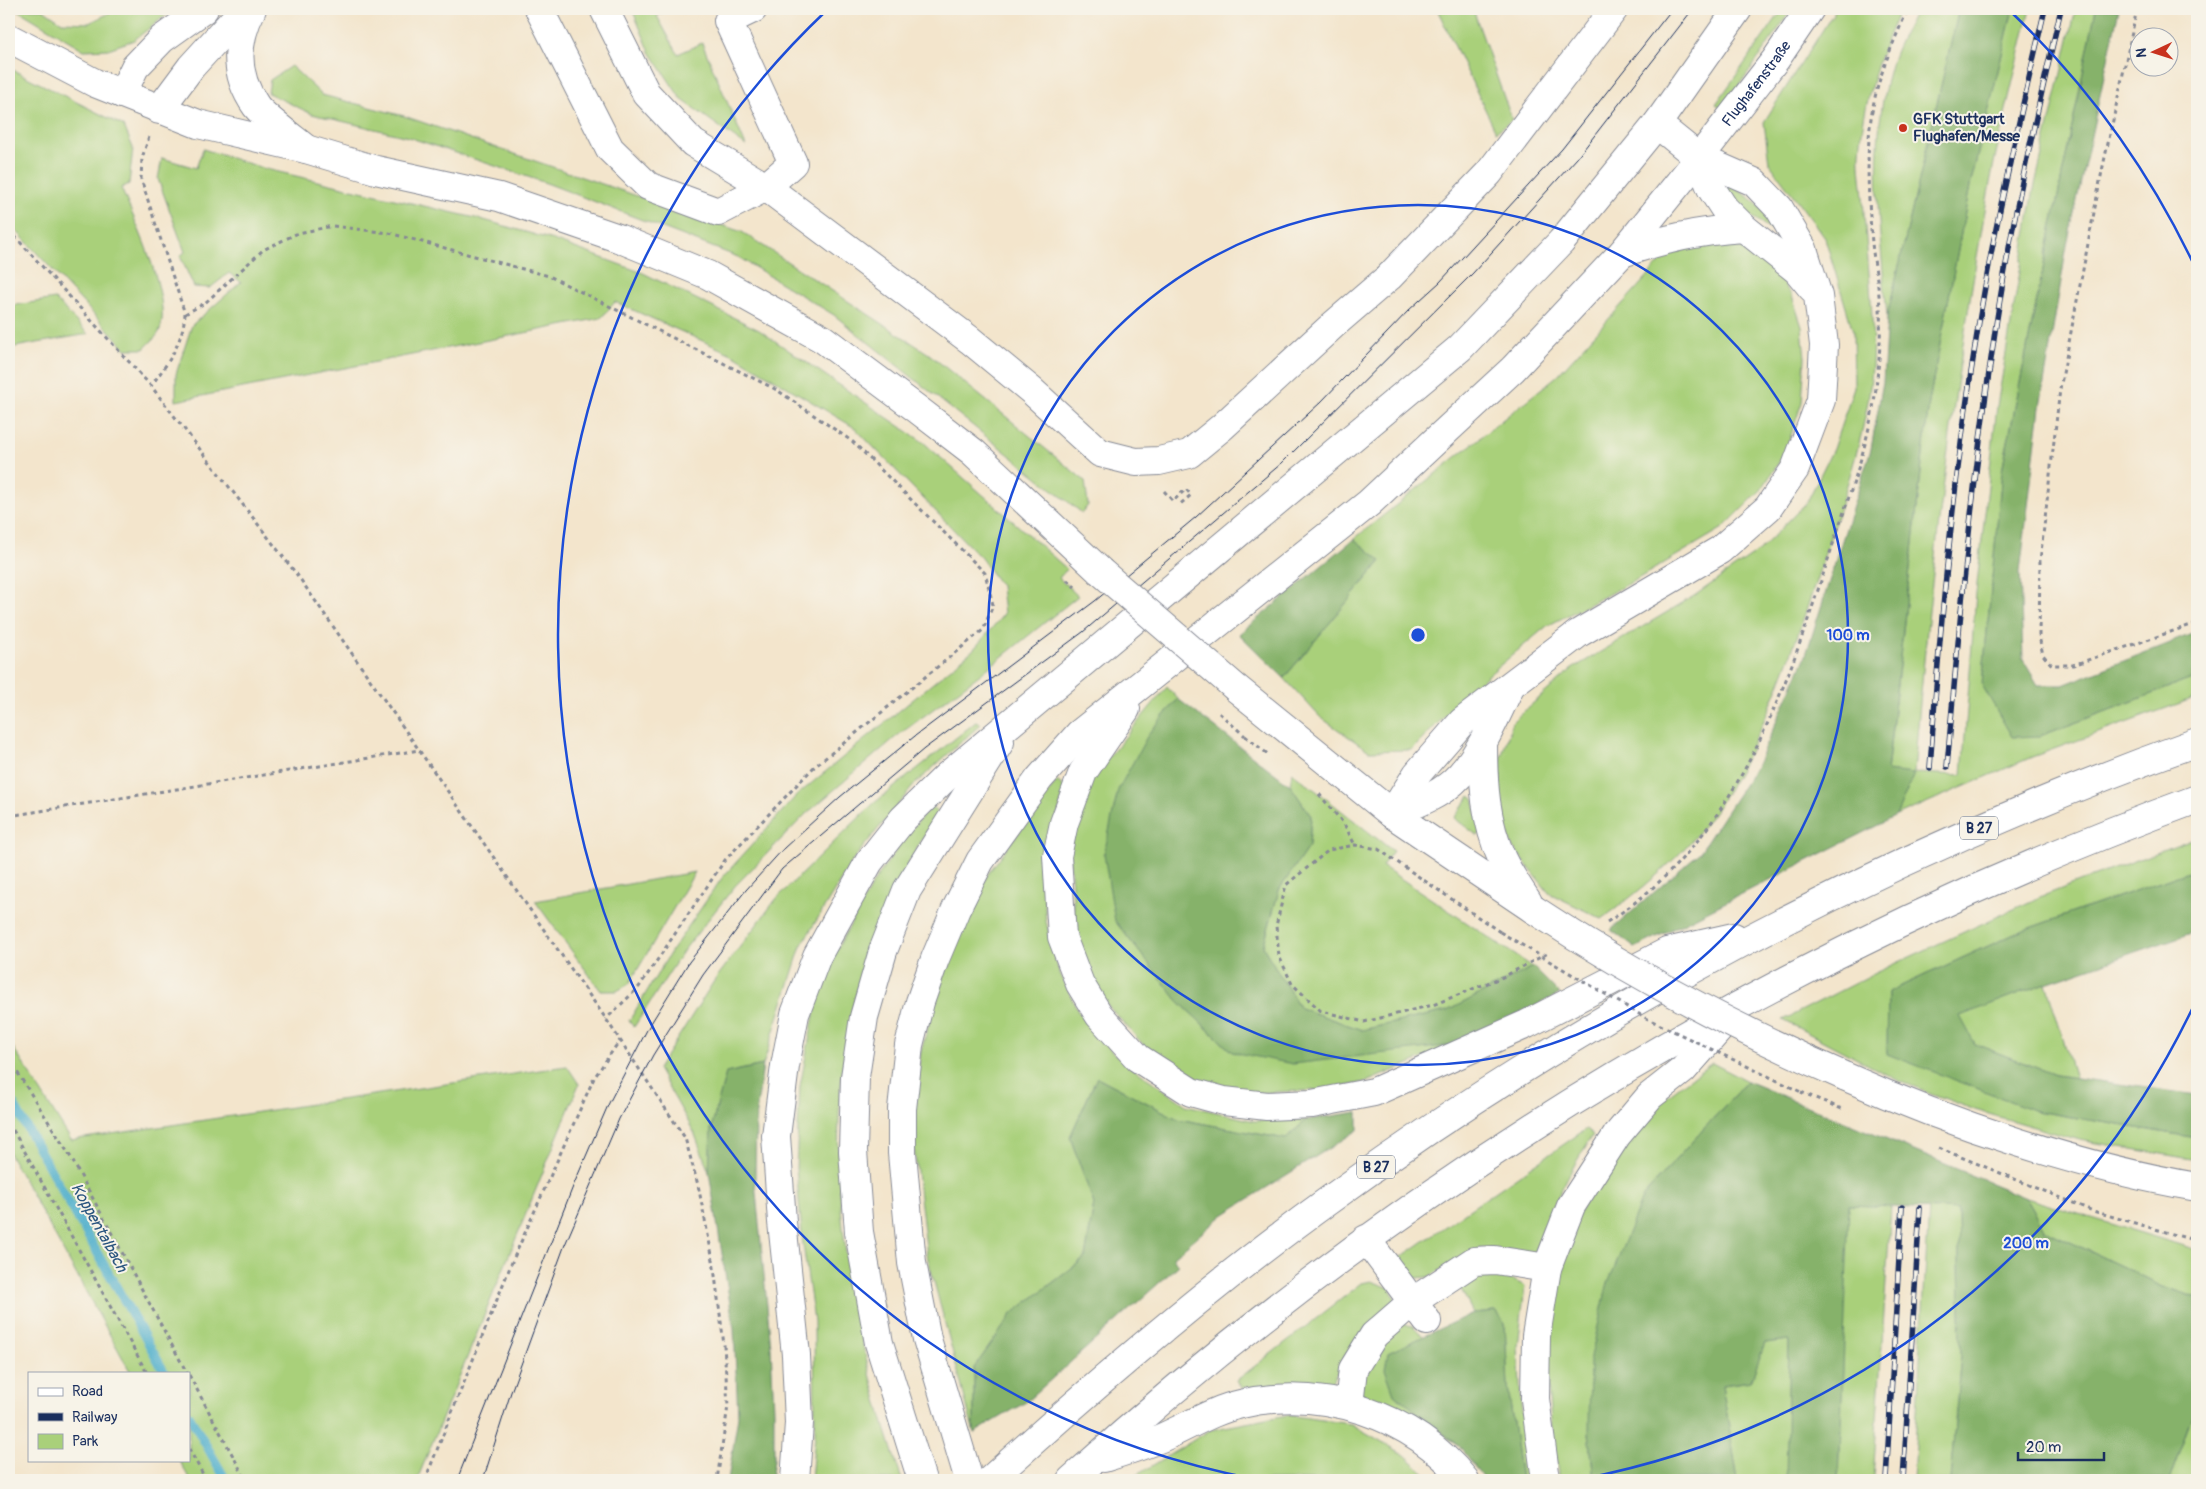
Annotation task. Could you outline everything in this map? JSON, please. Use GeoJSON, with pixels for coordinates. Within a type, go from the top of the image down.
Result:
{"type":"FeatureCollection","features":[{"type":"Feature","properties":{"kind":"main road"},"geometry":{"type":"LineString","coordinates":[[122,94],[135,67],[162,39],[204,9]]}},
{"type":"Feature","properties":{"kind":"main road"},"geometry":{"type":"LineString","coordinates":[[158,110],[202,54],[244,9]]}},
{"type":"Feature","properties":{"kind":"main road"},"geometry":{"type":"LineString","coordinates":[[252,9],[241,38],[238,58],[240,76],[257,108],[306,149]]}},
{"type":"Feature","properties":{"kind":"main road"},"geometry":{"type":"LineString","coordinates":[[539,9],[610,149],[648,186],[718,212],[766,187],[793,163],[728,21],[753,9]]}},
{"type":"Feature","properties":{"kind":"main road"},"geometry":{"type":"LineString","coordinates":[[604,9],[646,93],[693,143],[766,187],[970,340],[1100,453],[1136,462],[1160,461],[1189,454],[1389,277],[1490,174],[1614,9]]}},
{"type":"Feature","properties":{"kind":"main road"},"geometry":{"type":"LineString","coordinates":[[795,1480],[800,1424],[797,1364],[782,1222],[776,1136],[784,1066],[795,1014],[817,956],[869,862],[902,819],[946,776],[1010,726],[1460,348],[1561,242],[1657,124],[1738,9]]}},
{"type":"Feature","properties":{"kind":"main road","name":"Flughafenstraße"},"geometry":{"type":"LineString","coordinates":[[1150,678],[1369,503],[1513,369],[1622,254],[1776,58],[1810,9]]}},
{"type":"Feature","properties":{"kind":"main road"},"geometry":{"type":"LineString","coordinates":[[9,38],[95,83],[158,110],[198,124],[306,149],[376,170],[499,197],[618,238],[708,275],[823,338],[973,452],[1100,571],[1236,688],[1392,814],[1604,955],[1714,1016],[1844,1076],[1920,1107],[2053,1152],[2197,1187]]}},
{"type":"Feature","properties":{"kind":"main road"},"geometry":{"type":"LineString","coordinates":[[1392,814],[1417,774],[1462,722],[1579,633],[1720,550],[1768,508],[1796,469],[1821,400],[1824,345],[1818,296],[1803,249],[1779,208],[1754,182],[1699,158],[1657,124]]}},
{"type":"Feature","properties":{"kind":"main road"},"geometry":{"type":"LineString","coordinates":[[1699,158],[1710,188],[1724,208],[1744,228],[1797,270],[1818,296]]}},
{"type":"Feature","properties":{"kind":"main road"},"geometry":{"type":"LineString","coordinates":[[1622,254],[1675,236],[1744,228]]}},
{"type":"Feature","properties":{"kind":"main road"},"geometry":{"type":"LineString","coordinates":[[1150,678],[1114,723],[1083,772],[1064,823],[1057,856],[1062,937],[1080,984],[1099,1015],[1138,1058],[1191,1092],[1224,1101],[1267,1106],[1312,1104],[1374,1092],[1527,1024],[1667,952],[1767,930]]}},
{"type":"Feature","properties":{"kind":"main road"},"geometry":{"type":"LineString","coordinates":[[969,1480],[927,1339],[912,1263],[902,1144],[902,1109],[913,1023],[935,959],[956,909],[980,861],[1039,779],[1079,734],[1150,678]]}},
{"type":"Feature","properties":{"kind":"main road"},"geometry":{"type":"LineString","coordinates":[[1392,814],[1430,798],[1454,781],[1483,742],[1510,685]]}},
{"type":"Feature","properties":{"kind":"main road"},"geometry":{"type":"LineString","coordinates":[[922,1480],[879,1343],[859,1232],[853,1151],[855,1077],[864,1017],[883,951],[907,890],[1010,726]]}},
{"type":"Feature","properties":{"kind":"main road"},"geometry":{"type":"LineString","coordinates":[[1483,742],[1485,804],[1491,832],[1502,860],[1533,909]]}},
{"type":"Feature","properties":{"kind":"main road","name":"B 27"},"geometry":{"type":"LineString","coordinates":[[990,1480],[1205,1294],[1332,1198],[1458,1112],[1591,1026],[1767,930],[1946,842],[2091,782],[2197,742]]}},
{"type":"Feature","properties":{"kind":"main road"},"geometry":{"type":"LineString","coordinates":[[1081,1472],[1225,1348],[1366,1239],[1537,1123],[1667,1044],[1744,1002],[1950,899],[2082,843],[2197,798]]}},
{"type":"Feature","properties":{"kind":"main road"},"geometry":{"type":"LineString","coordinates":[[1546,1480],[1535,1399],[1536,1336],[1547,1268],[1571,1206],[1617,1136],[1650,1096],[1683,1070],[1744,1002]]}},
{"type":"Feature","properties":{"kind":"main road"},"geometry":{"type":"LineString","coordinates":[[1366,1239],[1420,1311]]}},
{"type":"Feature","properties":{"kind":"main road"},"geometry":{"type":"LineString","coordinates":[[1349,1405],[1353,1370],[1374,1335],[1420,1311],[1474,1261],[1495,1260],[1547,1268]]}},
{"type":"Feature","properties":{"kind":"main road"},"geometry":{"type":"LineString","coordinates":[[1081,1472],[1160,1439],[1216,1412],[1240,1404],[1292,1398],[1320,1399],[1349,1405],[1400,1425],[1453,1465],[1465,1480]]}},
{"type":"Feature","properties":{"kind":"path"},"geometry":{"type":"LineString","coordinates":[[1601,925],[1648,891],[1686,855],[1722,807],[1749,764],[1790,671],[1812,609],[1865,444],[1877,379],[1880,308],[1868,178],[1870,127],[1877,85],[1908,9]]}},
{"type":"Feature","properties":{"kind":"path"},"geometry":{"type":"LineString","coordinates":[[2137,9],[2102,171],[2060,388],[2040,561],[2039,636],[2044,655],[2052,665],[2073,665],[2197,623]]}},
{"type":"Feature","properties":{"kind":"path"},"geometry":{"type":"LineString","coordinates":[[147,144],[142,158],[141,179],[185,314],[183,334],[171,359],[152,386]]}},
{"type":"Feature","properties":{"kind":"path"},"geometry":{"type":"LineString","coordinates":[[185,314],[205,303],[263,250],[298,233],[333,226],[389,233],[549,276],[777,390],[853,442],[985,573],[993,605],[983,630],[806,775],[724,860],[640,987],[606,1018]]}},
{"type":"Feature","properties":{"kind":"path"},"geometry":{"type":"LineString","coordinates":[[9,230],[152,386],[298,576],[606,1018],[685,1138],[698,1185],[713,1260],[725,1353],[728,1406],[717,1480]]}},
{"type":"Feature","properties":{"kind":"path"},"geometry":{"type":"LineString","coordinates":[[1164,491],[1173,501],[1186,489],[1191,495],[1178,506]]}},
{"type":"Feature","properties":{"kind":"path"},"geometry":{"type":"LineString","coordinates":[[1245,736],[1274,758]]}},
{"type":"Feature","properties":{"kind":"path"},"geometry":{"type":"LineString","coordinates":[[9,816],[419,750]]}},
{"type":"Feature","properties":{"kind":"path"},"geometry":{"type":"LineString","coordinates":[[1317,791],[1344,824],[1355,845]]}},
{"type":"Feature","properties":{"kind":"path"},"geometry":{"type":"LineString","coordinates":[[1549,953],[1505,976],[1424,1007],[1364,1022],[1321,1011],[1292,984],[1279,956],[1276,926],[1286,885],[1329,850],[1355,845],[1378,849],[1500,932],[1646,1018],[1801,1092],[1846,1110]]}},
{"type":"Feature","properties":{"kind":"path"},"geometry":{"type":"LineString","coordinates":[[425,1480],[512,1262],[594,1078],[620,1040]]}},
{"type":"Feature","properties":{"kind":"path"},"geometry":{"type":"LineString","coordinates":[[9,1059],[70,1156],[187,1372]]}},
{"type":"Feature","properties":{"kind":"path"},"geometry":{"type":"LineString","coordinates":[[9,1123],[145,1372]]}},
{"type":"Feature","properties":{"kind":"path"},"geometry":{"type":"LineString","coordinates":[[1936,1146],[2093,1211],[2197,1241]]}},
{"type":"Feature","properties":{"kind":"path"},"geometry":{"type":"LineString","coordinates":[[190,1378],[246,1480]]}},
{"type":"Feature","properties":{"kind":"path"},"geometry":{"type":"LineString","coordinates":[[190,1451],[206,1480]]}},
{"type":"Feature","properties":{"kind":"green space"},"geometry":{"type":"Polygon","coordinates":[[[16,9],[43,9],[62,22],[89,23],[118,9],[174,9],[134,40],[108,49],[84,50],[16,9]]]}},
{"type":"Feature","properties":{"kind":"green space"},"geometry":{"type":"Polygon","coordinates":[[[632,9],[669,9],[657,16],[678,54],[702,43],[746,146],[681,99],[650,52],[632,9]]]}},
{"type":"Feature","properties":{"kind":"green space"},"geometry":{"type":"Polygon","coordinates":[[[1437,9],[1473,9],[1512,120],[1496,132],[1437,9]]]}},
{"type":"Feature","properties":{"kind":"green space"},"geometry":{"type":"Polygon","coordinates":[[[1783,9],[1792,9],[1723,110],[1716,104],[1783,9]]]}},
{"type":"Feature","properties":{"kind":"green space"},"geometry":{"type":"Polygon","coordinates":[[[1836,9],[1900,9],[1885,43],[1868,97],[1860,153],[1873,346],[1870,389],[1856,456],[1791,654],[1776,693],[1741,768],[1721,802],[1699,832],[1677,856],[1602,919],[1549,893],[1511,845],[1500,794],[1501,758],[1513,721],[1572,669],[1694,596],[1760,550],[1807,502],[1833,449],[1854,387],[1853,331],[1825,238],[1769,163],[1764,122],[1836,9]]]}},
{"type":"Feature","properties":{"kind":"green space"},"geometry":{"type":"Polygon","coordinates":[[[1916,9],[1959,9],[1887,317],[1879,220],[1878,156],[1880,125],[1884,93],[1892,61],[1916,9]]]}},
{"type":"Feature","properties":{"kind":"green space"},"geometry":{"type":"Polygon","coordinates":[[[1959,9],[2013,9],[1970,186],[1929,402],[1887,771],[1914,774],[1896,816],[1635,948],[1611,930],[1700,852],[1756,767],[1805,658],[1871,449],[1883,382],[1887,317],[1959,9]]]}},
{"type":"Feature","properties":{"kind":"green space"},"geometry":{"type":"Polygon","coordinates":[[[2013,9],[2030,9],[1994,161],[1965,330],[1936,551],[1914,773],[1962,775],[1976,593],[1997,406],[2034,189],[2076,9],[2096,9],[2002,471],[1982,685],[2040,736],[2197,677],[2197,697],[2032,757],[1896,816],[1913,774],[1887,772],[1929,402],[1970,186],[2013,9]]]}},
{"type":"Feature","properties":{"kind":"green space"},"geometry":{"type":"Polygon","coordinates":[[[2096,9],[2119,9],[2067,245],[2040,407],[2020,572],[2023,660],[2038,685],[2063,685],[2197,632],[2197,677],[2040,736],[2012,737],[1982,685],[2002,471],[2096,9]]]}},
{"type":"Feature","properties":{"kind":"green space"},"geometry":{"type":"Polygon","coordinates":[[[291,66],[322,95],[404,116],[742,232],[929,354],[1085,481],[1088,505],[1082,513],[834,315],[738,257],[549,184],[408,137],[312,114],[268,93],[270,80],[291,66]]]}},
{"type":"Feature","properties":{"kind":"green space"},"geometry":{"type":"Polygon","coordinates":[[[9,68],[124,126],[133,148],[129,184],[121,188],[143,239],[157,281],[161,301],[162,318],[159,332],[144,349],[126,349],[9,223],[9,68]]]}},
{"type":"Feature","properties":{"kind":"green space"},"geometry":{"type":"Polygon","coordinates":[[[203,149],[266,169],[484,220],[553,240],[643,273],[759,330],[923,442],[1067,569],[1059,578],[1078,596],[978,676],[897,736],[805,815],[735,886],[684,950],[634,1027],[629,1021],[672,950],[722,878],[796,796],[973,650],[1004,614],[1001,586],[981,558],[855,428],[734,355],[615,302],[601,318],[176,401],[176,374],[192,325],[241,282],[229,273],[210,288],[194,287],[180,256],[185,252],[158,179],[162,158],[196,168],[203,149]]]}},
{"type":"Feature","properties":{"kind":"green space"},"geometry":{"type":"Polygon","coordinates":[[[1728,184],[1755,202],[1777,227],[1773,231],[1735,205],[1722,191],[1728,184]]]}},
{"type":"Feature","properties":{"kind":"green space"},"geometry":{"type":"Polygon","coordinates":[[[1724,244],[1749,251],[1771,267],[1792,296],[1802,327],[1805,358],[1802,402],[1785,453],[1761,490],[1723,528],[1634,581],[1547,626],[1467,693],[1412,750],[1369,751],[1320,717],[1284,678],[1381,561],[1354,539],[1557,376],[1666,256],[1695,246],[1724,244]]]}},
{"type":"Feature","properties":{"kind":"green space"},"geometry":{"type":"Polygon","coordinates":[[[55,299],[88,334],[9,348],[9,306],[55,299]]]}},
{"type":"Feature","properties":{"kind":"green space"},"geometry":{"type":"Polygon","coordinates":[[[1354,539],[1381,561],[1284,678],[1239,634],[1354,539]]]}},
{"type":"Feature","properties":{"kind":"green space"},"geometry":{"type":"Polygon","coordinates":[[[1167,687],[1178,699],[1149,733],[1115,921],[1178,1001],[1232,1052],[1454,1045],[1366,1082],[1325,1090],[1249,1093],[1213,1087],[1149,1051],[1101,998],[1076,935],[1069,851],[1091,778],[1167,687]]]}},
{"type":"Feature","properties":{"kind":"green space"},"geometry":{"type":"Polygon","coordinates":[[[1178,699],[1290,785],[1311,816],[1309,846],[1279,890],[1263,947],[1300,1008],[1362,1030],[1447,1011],[1533,967],[1560,994],[1454,1045],[1293,1064],[1232,1052],[1178,1001],[1115,921],[1104,854],[1118,790],[1149,733],[1178,699]]]}},
{"type":"Feature","properties":{"kind":"green space"},"geometry":{"type":"Polygon","coordinates":[[[977,721],[981,724],[915,784],[855,857],[801,946],[763,1065],[726,1073],[711,1129],[709,1172],[694,1132],[658,1069],[714,981],[777,898],[873,804],[977,721]]]}},
{"type":"Feature","properties":{"kind":"green space"},"geometry":{"type":"Polygon","coordinates":[[[1292,772],[1393,851],[1382,866],[1533,967],[1447,1011],[1362,1030],[1300,1008],[1263,947],[1279,890],[1309,846],[1311,816],[1290,785],[1292,772]]]}},
{"type":"Feature","properties":{"kind":"green space"},"geometry":{"type":"Polygon","coordinates":[[[1057,781],[1065,788],[1042,872],[1046,921],[1058,969],[1079,1013],[1118,1058],[1186,1105],[1254,1121],[1306,1120],[1286,1139],[1178,1119],[1097,1077],[1070,1137],[1094,1204],[1085,1258],[1013,1313],[974,1368],[974,1433],[927,1255],[912,1131],[921,1051],[946,964],[987,875],[1057,781]]]}},
{"type":"Feature","properties":{"kind":"green space"},"geometry":{"type":"Polygon","coordinates":[[[1470,796],[1473,798],[1481,832],[1478,836],[1454,818],[1470,796]]]}},
{"type":"Feature","properties":{"kind":"green space"},"geometry":{"type":"Polygon","coordinates":[[[931,807],[938,813],[909,862],[876,929],[852,1013],[842,1080],[838,1148],[842,1215],[851,1283],[864,1350],[902,1480],[811,1480],[815,1435],[814,1321],[803,1244],[796,1168],[800,1086],[815,1010],[829,964],[873,883],[909,832],[931,807]]]}},
{"type":"Feature","properties":{"kind":"green space"},"geometry":{"type":"Polygon","coordinates":[[[2197,837],[2197,869],[2021,931],[1888,992],[1887,1053],[2036,1111],[2197,1138],[2197,1160],[2079,1140],[1975,1110],[1899,1081],[1783,1020],[1875,973],[2040,897],[2197,837]]]}},
{"type":"Feature","properties":{"kind":"green space"},"geometry":{"type":"Polygon","coordinates":[[[2197,869],[2197,931],[2046,983],[1960,1016],[1975,1044],[2055,1075],[2197,1095],[2197,1138],[2036,1111],[1887,1054],[1888,992],[2021,931],[2197,869]]]}},
{"type":"Feature","properties":{"kind":"green space"},"geometry":{"type":"Polygon","coordinates":[[[695,872],[629,984],[617,991],[601,991],[535,901],[695,872]]]}},
{"type":"Feature","properties":{"kind":"green space"},"geometry":{"type":"Polygon","coordinates":[[[2046,983],[2075,1078],[2055,1075],[1975,1044],[1959,1016],[2046,983]]]}},
{"type":"Feature","properties":{"kind":"green space"},"geometry":{"type":"Polygon","coordinates":[[[9,1041],[71,1140],[567,1066],[579,1084],[417,1480],[190,1480],[180,1462],[190,1462],[190,1372],[130,1372],[9,1153],[9,1041]]]}},
{"type":"Feature","properties":{"kind":"green space"},"geometry":{"type":"Polygon","coordinates":[[[1712,1063],[1747,1081],[1643,1196],[1589,1432],[1594,1480],[1559,1480],[1547,1374],[1547,1332],[1554,1283],[1562,1255],[1586,1198],[1619,1146],[1658,1104],[1712,1063]]]}},
{"type":"Feature","properties":{"kind":"green space"},"geometry":{"type":"Polygon","coordinates":[[[763,1065],[756,1113],[755,1182],[771,1347],[774,1460],[771,1480],[728,1480],[738,1416],[734,1329],[709,1172],[711,1129],[726,1073],[763,1065]]]}},
{"type":"Feature","properties":{"kind":"green space"},"geometry":{"type":"Polygon","coordinates":[[[1097,1077],[1178,1119],[1286,1139],[1306,1120],[1358,1112],[1358,1130],[1223,1215],[1173,1257],[1178,1266],[1026,1402],[974,1433],[974,1368],[1013,1313],[1085,1258],[1094,1204],[1070,1137],[1097,1077]]]}},
{"type":"Feature","properties":{"kind":"green space"},"geometry":{"type":"Polygon","coordinates":[[[1747,1081],[2026,1198],[2045,1230],[2163,1286],[2197,1298],[2197,1401],[2169,1480],[1950,1480],[1961,1354],[1958,1210],[1849,1205],[1839,1480],[1786,1480],[1789,1340],[1765,1343],[1751,1381],[1722,1385],[1738,1480],[1594,1480],[1589,1432],[1590,1361],[1607,1286],[1643,1196],[1747,1081]]]}},
{"type":"Feature","properties":{"kind":"green space"},"geometry":{"type":"Polygon","coordinates":[[[1586,1129],[1593,1135],[1575,1163],[1560,1192],[1534,1253],[1482,1247],[1428,1277],[1416,1278],[1407,1275],[1398,1259],[1586,1129]]]}},
{"type":"Feature","properties":{"kind":"green space"},"geometry":{"type":"Polygon","coordinates":[[[2026,1198],[2197,1250],[2197,1298],[2163,1286],[2045,1230],[2026,1198]]]}},
{"type":"Feature","properties":{"kind":"green space"},"geometry":{"type":"Polygon","coordinates":[[[1848,1205],[1891,1206],[1873,1480],[1839,1480],[1848,1205]]]}},
{"type":"Feature","properties":{"kind":"green space"},"geometry":{"type":"Polygon","coordinates":[[[1929,1208],[1958,1209],[1961,1354],[1950,1480],[1913,1480],[1929,1208]]]}},
{"type":"Feature","properties":{"kind":"green space"},"geometry":{"type":"Polygon","coordinates":[[[1493,1270],[1525,1286],[1518,1346],[1521,1404],[1531,1480],[1521,1480],[1508,1387],[1505,1324],[1496,1311],[1473,1313],[1458,1283],[1472,1272],[1493,1270]]]}},
{"type":"Feature","properties":{"kind":"green space"},"geometry":{"type":"Polygon","coordinates":[[[1371,1281],[1390,1288],[1397,1303],[1356,1340],[1330,1386],[1281,1384],[1241,1388],[1237,1380],[1362,1283],[1371,1281]]]}},
{"type":"Feature","properties":{"kind":"green space"},"geometry":{"type":"Polygon","coordinates":[[[1496,1311],[1505,1324],[1508,1387],[1521,1480],[1485,1480],[1457,1444],[1394,1394],[1385,1369],[1388,1353],[1473,1313],[1496,1311]]]}},
{"type":"Feature","properties":{"kind":"green space"},"geometry":{"type":"Polygon","coordinates":[[[1402,1324],[1413,1326],[1424,1337],[1388,1353],[1394,1394],[1457,1444],[1407,1415],[1361,1393],[1365,1359],[1402,1324]]]}},
{"type":"Feature","properties":{"kind":"green space"},"geometry":{"type":"Polygon","coordinates":[[[1789,1340],[1787,1480],[1738,1480],[1722,1385],[1751,1381],[1765,1343],[1789,1340]]]}},
{"type":"Feature","properties":{"kind":"green space"},"geometry":{"type":"Polygon","coordinates":[[[2197,1401],[2197,1480],[2169,1480],[2197,1401]]]}},
{"type":"Feature","properties":{"kind":"green space"},"geometry":{"type":"Polygon","coordinates":[[[1287,1415],[1351,1424],[1405,1455],[1432,1480],[1129,1480],[1210,1430],[1287,1415]]]}},
{"type":"Feature","properties":{"kind":"waterway","name":"Koppentalbach"},"geometry":{"type":"LineString","coordinates":[[9,1096],[164,1372]]}},
{"type":"Feature","properties":{"kind":"waterway","name":"Koppentalbach"},"geometry":{"type":"LineString","coordinates":[[190,1417],[226,1480]]}},
{"type":"Feature","properties":{"kind":"tram line"},"geometry":{"type":"LineString","coordinates":[[457,1480],[574,1184],[609,1103],[648,1028],[689,962],[746,890],[784,848],[840,797],[915,736],[1095,601],[1196,517],[1321,402],[1409,310],[1440,282],[1562,149],[1672,9]]}},
{"type":"Feature","properties":{"kind":"tram line"},"geometry":{"type":"LineString","coordinates":[[483,1480],[511,1392],[564,1247],[619,1119],[653,1055],[703,975],[782,869],[924,749],[1083,632],[1282,463],[1473,273],[1577,158],[1693,9]]}},
{"type":"Feature","properties":{"kind":"railway"},"geometry":{"type":"LineString","coordinates":[[1930,768],[1946,574],[1970,381],[1997,223],[2045,9]]}},
{"type":"Feature","properties":{"kind":"railway"},"geometry":{"type":"LineString","coordinates":[[1947,767],[1967,556],[1999,303],[2032,134],[2061,9]]}},
{"type":"Feature","properties":{"kind":"railway"},"geometry":{"type":"LineString","coordinates":[[1886,1480],[1902,1207]]}},
{"type":"Feature","properties":{"kind":"railway"},"geometry":{"type":"LineString","coordinates":[[1903,1480],[1920,1208]]}},
{"type":"Feature","properties":{"kind":"place","name":"GFK Stuttgart Flughafen/Messe"},"geometry":{"type":"Point","coordinates":[1903,128]}}]}
